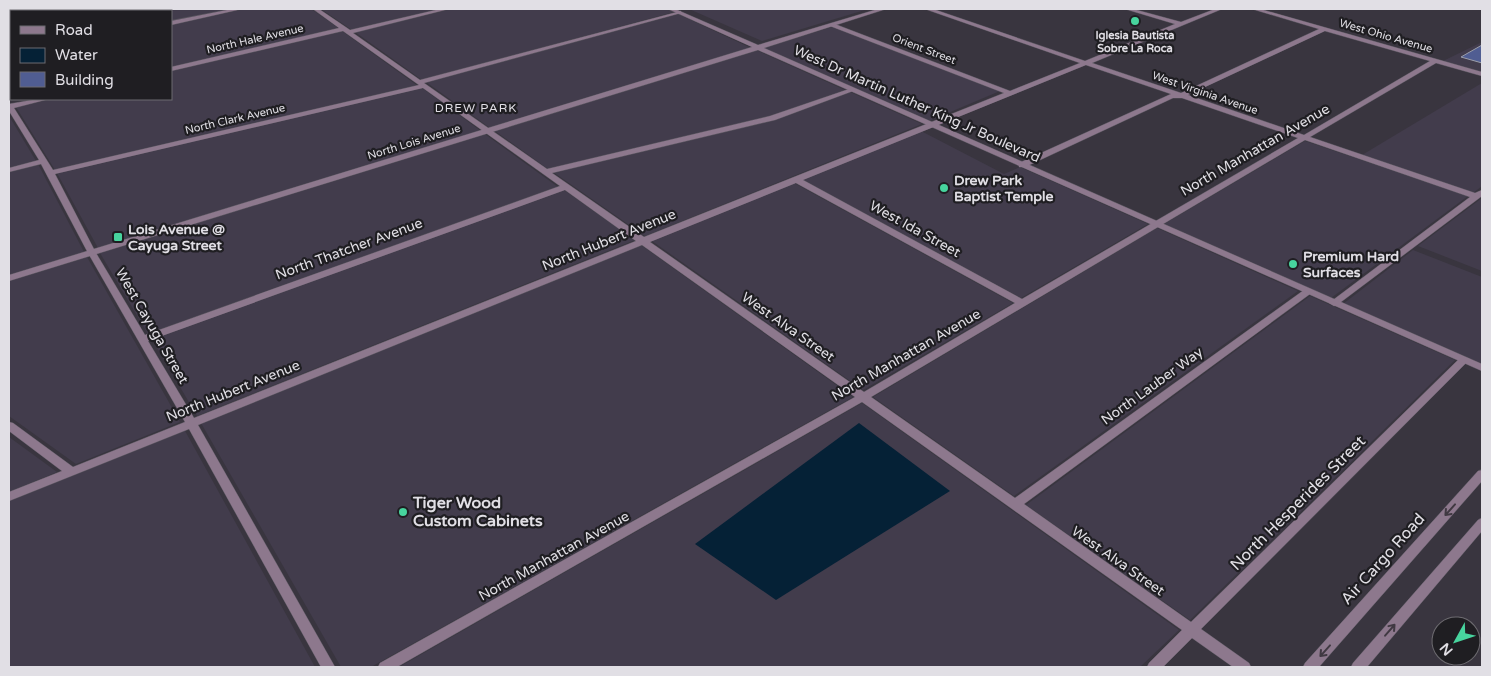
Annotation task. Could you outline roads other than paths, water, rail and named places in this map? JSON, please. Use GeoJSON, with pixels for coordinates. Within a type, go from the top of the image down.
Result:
{"type":"FeatureCollection","features":[{"type":"Feature","properties":{"kind":"street"},"geometry":{"type":"LineString","coordinates":[[172,23],[239,9]]}},
{"type":"Feature","properties":{"kind":"street","name":"West Alva Street"},"geometry":{"type":"LineString","coordinates":[[316,9],[1244,667]]}},
{"type":"Feature","properties":{"kind":"street","name":"North Hale Avenue"},"geometry":{"type":"LineString","coordinates":[[172,69],[446,9]]}},
{"type":"Feature","properties":{"kind":"street","name":"West Dr Martin Luther King Jr Boulevard"},"geometry":{"type":"LineString","coordinates":[[671,9],[1482,368]]}},
{"type":"Feature","properties":{"kind":"street","name":"North Lois Avenue"},"geometry":{"type":"LineString","coordinates":[[9,278],[883,9]]}},
{"type":"Feature","properties":{"kind":"street","name":"West Virginia Avenue"},"geometry":{"type":"LineString","coordinates":[[928,9],[1303,138],[1479,194]]}},
{"type":"Feature","properties":{"kind":"street"},"geometry":{"type":"LineString","coordinates":[[1128,9],[1180,24]]}},
{"type":"Feature","properties":{"kind":"street","name":"North Hubert Avenue"},"geometry":{"type":"LineString","coordinates":[[9,496],[795,180],[929,124],[1219,9]]}},
{"type":"Feature","properties":{"kind":"street","name":"West Ohio Avenue"},"geometry":{"type":"LineString","coordinates":[[1255,9],[1482,74]]}},
{"type":"Feature","properties":{"kind":"street","name":"North Clark Avenue"},"geometry":{"type":"LineString","coordinates":[[50,173],[422,84],[679,12]]}},
{"type":"Feature","properties":{"kind":"street","name":"Orient Street"},"geometry":{"type":"LineString","coordinates":[[832,25],[1010,92]]}},
{"type":"Feature","properties":{"kind":"street"},"geometry":{"type":"LineString","coordinates":[[1022,165],[1172,96],[1182,96],[1325,29]]}},
{"type":"Feature","properties":{"kind":"street","name":"North Manhattan Avenue"},"geometry":{"type":"LineString","coordinates":[[385,667],[863,397],[1436,60]]}},
{"type":"Feature","properties":{"kind":"street"},"geometry":{"type":"LineString","coordinates":[[545,172],[772,118],[851,90]]}},
{"type":"Feature","properties":{"kind":"street"},"geometry":{"type":"LineString","coordinates":[[9,107],[41,100]]}},
{"type":"Feature","properties":{"kind":"street","name":"West Cayuga Street"},"geometry":{"type":"LineString","coordinates":[[9,107],[50,173],[92,253],[191,422],[328,667]]}},
{"type":"Feature","properties":{"kind":"street"},"geometry":{"type":"LineString","coordinates":[[9,170],[43,161]]}},
{"type":"Feature","properties":{"kind":"street","name":"West Ida Street"},"geometry":{"type":"LineString","coordinates":[[795,180],[1022,303]]}},
{"type":"Feature","properties":{"kind":"street","name":"North Thatcher Avenue"},"geometry":{"type":"LineString","coordinates":[[143,339],[566,187]]}},
{"type":"Feature","properties":{"kind":"street"},"geometry":{"type":"LineString","coordinates":[[1334,304],[1479,194]]}},
{"type":"Feature","properties":{"kind":"street","name":"North Lauber Way"},"geometry":{"type":"LineString","coordinates":[[1015,504],[1307,292]]}},
{"type":"Feature","properties":{"kind":"street","name":"North Hesperides Street"},"geometry":{"type":"LineString","coordinates":[[1154,667],[1464,360]]}},
{"type":"Feature","properties":{"kind":"street"},"geometry":{"type":"LineString","coordinates":[[9,426],[71,471]]}},
{"type":"Feature","properties":{"kind":"street","name":"Air Cargo Road"},"geometry":{"type":"LineString","coordinates":[[1310,667],[1482,474]]}},
{"type":"Feature","properties":{"kind":"street"},"geometry":{"type":"LineString","coordinates":[[1358,667],[1482,523]]}},
{"type":"Feature","properties":{"kind":"water"},"geometry":{"type":"Polygon","coordinates":[[[859,423],[950,491],[776,600],[695,544],[859,423]]]}},
{"type":"Feature","properties":{"kind":"place","name":"Iglesia Bautista Sobre La Roca"},"geometry":{"type":"Point","coordinates":[1135,21]}},
{"type":"Feature","properties":{"kind":"place","name":"Drew Park Baptist Temple"},"geometry":{"type":"Point","coordinates":[944,188]}},
{"type":"Feature","properties":{"kind":"place","name":"Lois Avenue @ Cayuga Street"},"geometry":{"type":"Point","coordinates":[118,237]}},
{"type":"Feature","properties":{"kind":"place","name":"Premium Hard Surfaces"},"geometry":{"type":"Point","coordinates":[1293,264]}},
{"type":"Feature","properties":{"kind":"place","name":"Tiger Wood Custom Cabinets"},"geometry":{"type":"Point","coordinates":[403,512]}},
{"type":"Feature","properties":{"kind":"district","name":"DREW PARK"},"geometry":{"type":"Point","coordinates":[476,108]}}]}
